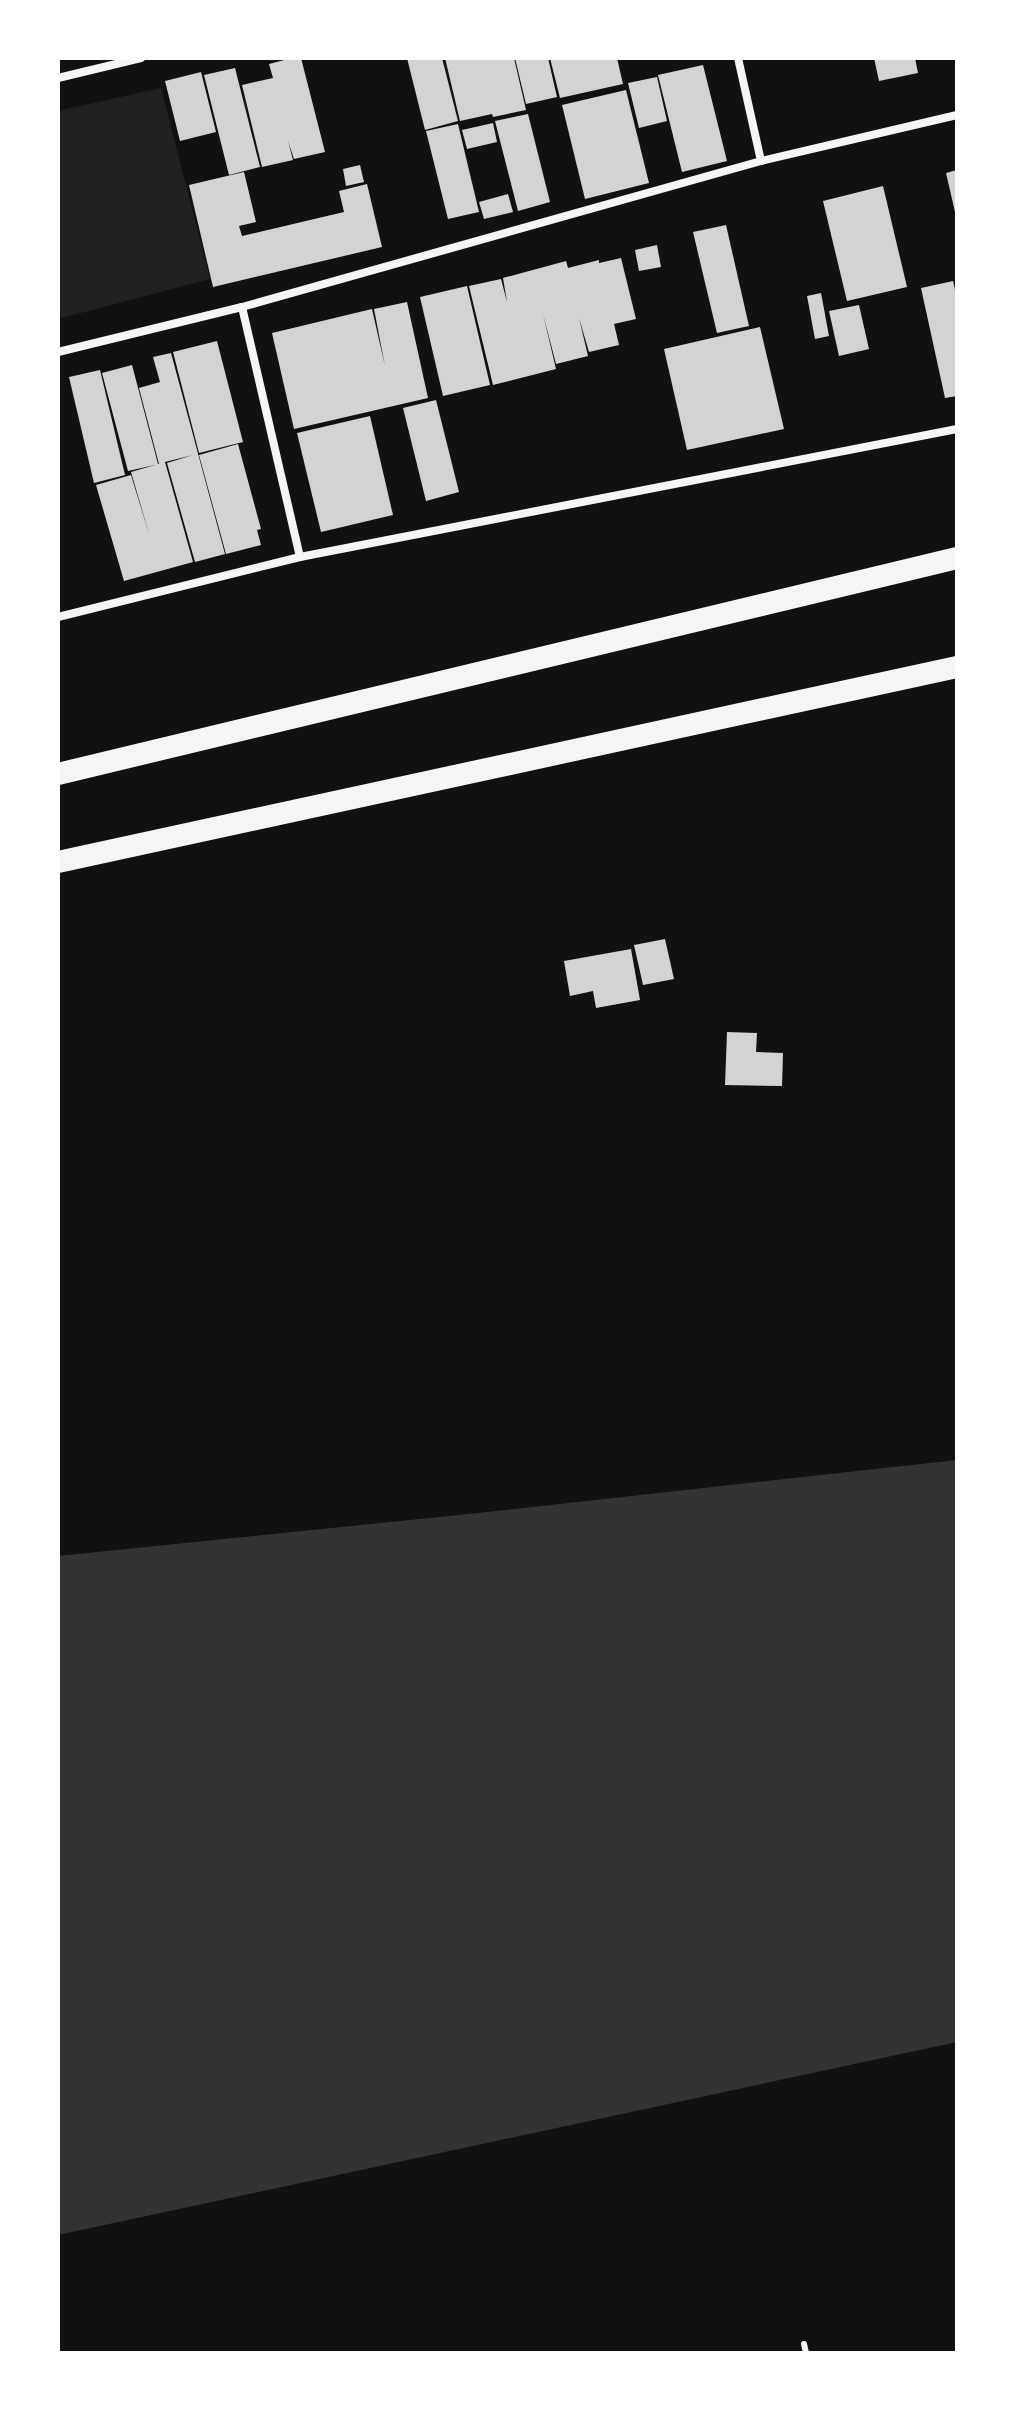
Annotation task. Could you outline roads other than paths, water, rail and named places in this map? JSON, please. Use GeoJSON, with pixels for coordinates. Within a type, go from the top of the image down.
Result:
{"type":"FeatureCollection","features":[{"type":"Feature","properties":{"kind":"highway"},"geometry":{"type":"LineString","coordinates":[[58,774],[957,558]]}},
{"type":"Feature","properties":{"kind":"highway"},"geometry":{"type":"LineString","coordinates":[[58,862],[957,667]]}},
{"type":"Feature","properties":{"kind":"street"},"geometry":{"type":"LineString","coordinates":[[58,78],[141,58]]}},
{"type":"Feature","properties":{"kind":"street"},"geometry":{"type":"LineString","coordinates":[[738,58],[761,161]]}},
{"type":"Feature","properties":{"kind":"street"},"geometry":{"type":"LineString","coordinates":[[58,352],[242,307],[761,161],[957,115]]}},
{"type":"Feature","properties":{"kind":"street"},"geometry":{"type":"LineString","coordinates":[[242,307],[300,557]]}},
{"type":"Feature","properties":{"kind":"street"},"geometry":{"type":"LineString","coordinates":[[58,617],[300,557],[957,429]]}},
{"type":"Feature","properties":{"kind":"lane"},"geometry":{"type":"LineString","coordinates":[[804,2344],[806,2353]]}}]}
